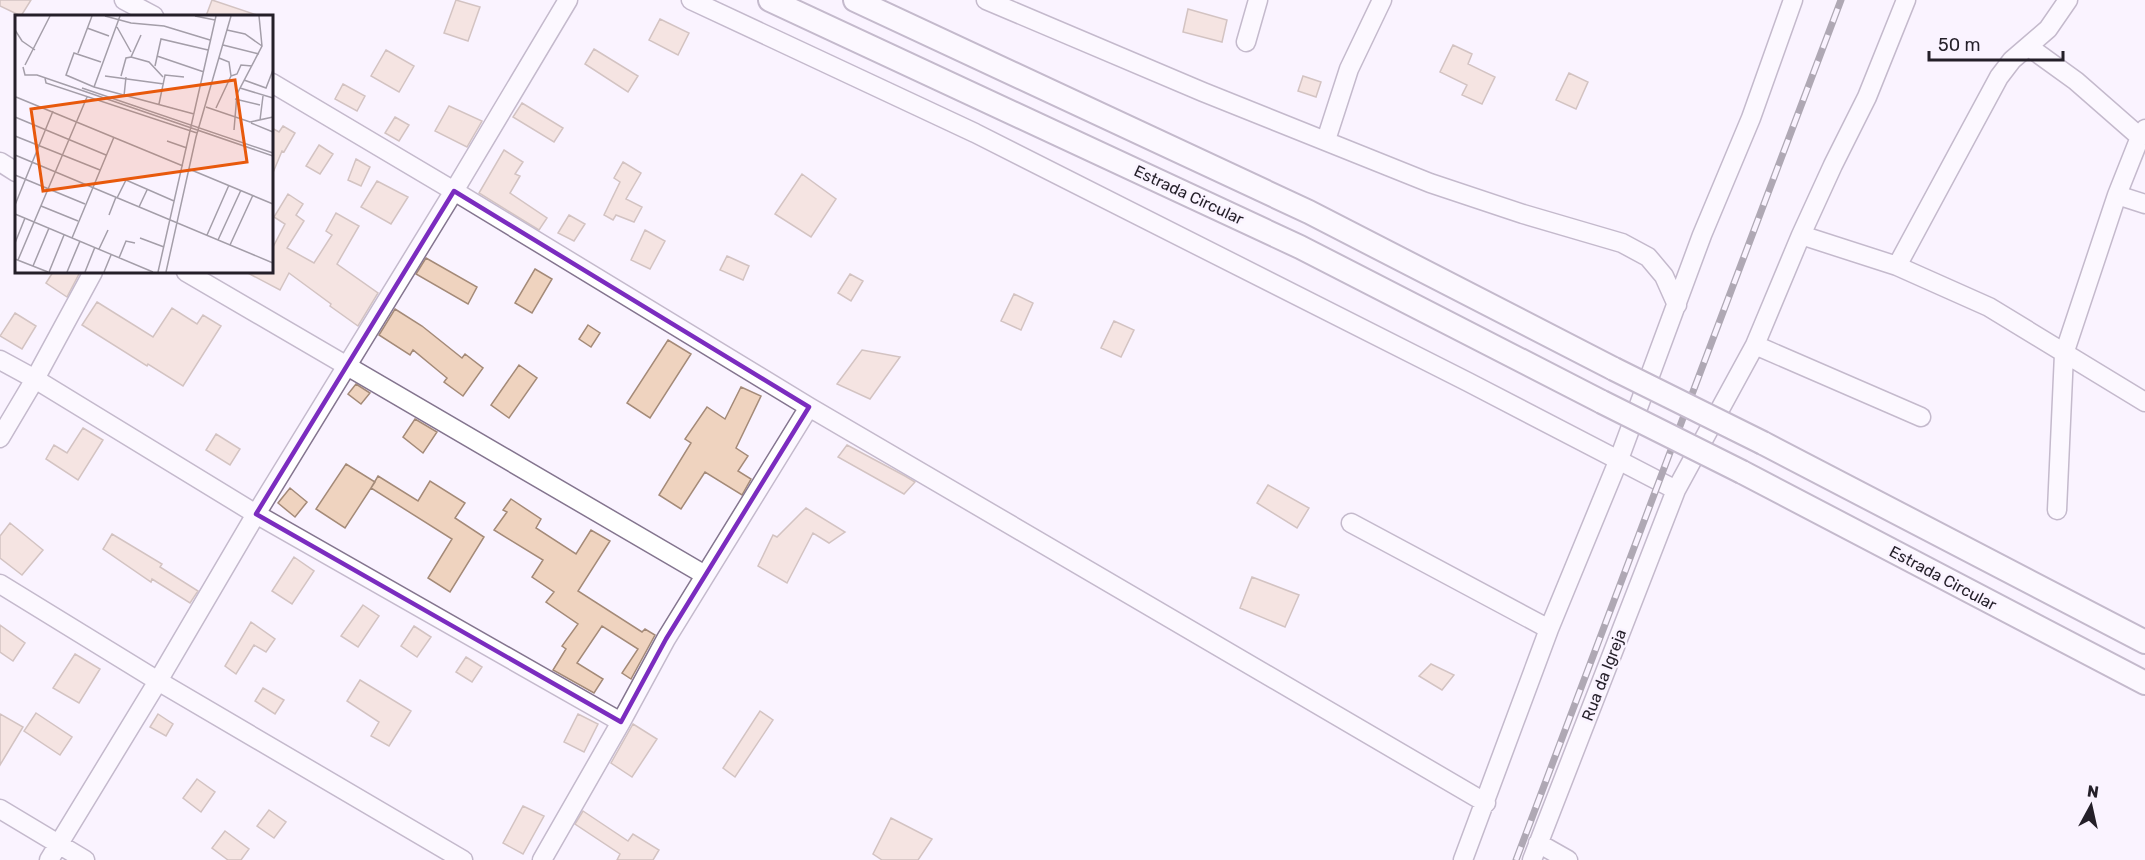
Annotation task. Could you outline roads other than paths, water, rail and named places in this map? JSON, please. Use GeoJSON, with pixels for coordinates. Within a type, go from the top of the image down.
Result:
{"type":"FeatureCollection","features":[{"type":"Feature","properties":{"kind":"main road","name":"Estrada Circular"},"geometry":{"type":"LineString","coordinates":[[770,0],[1300,246],[1742,472],[2145,683]]}},
{"type":"Feature","properties":{"kind":"main road"},"geometry":{"type":"LineString","coordinates":[[855,0],[1309,212],[1763,443],[2145,642]]}},
{"type":"Feature","properties":{"kind":"street"},"geometry":{"type":"LineString","coordinates":[[124,0],[152,15]]}},
{"type":"Feature","properties":{"kind":"street"},"geometry":{"type":"LineString","coordinates":[[54,852],[346,364],[454,191],[568,0]]}},
{"type":"Feature","properties":{"kind":"street"},"geometry":{"type":"LineString","coordinates":[[691,0],[975,133],[1676,490]]}},
{"type":"Feature","properties":{"kind":"street"},"geometry":{"type":"LineString","coordinates":[[986,0],[1192,87],[1430,183],[1483,202],[1622,243],[1648,257],[1664,276],[1677,304]]}},
{"type":"Feature","properties":{"kind":"street"},"geometry":{"type":"LineString","coordinates":[[1246,42],[1258,0]]}},
{"type":"Feature","properties":{"kind":"street"},"geometry":{"type":"LineString","coordinates":[[1326,140],[1349,69],[1382,0]]}},
{"type":"Feature","properties":{"kind":"street"},"geometry":{"type":"LineString","coordinates":[[1463,860],[1549,629],[1619,459],[1702,235],[1751,118],[1794,0]]}},
{"type":"Feature","properties":{"kind":"street","name":"Rua da Igreja"},"geometry":{"type":"LineString","coordinates":[[1535,852],[1676,490],[1755,345],[1833,165],[1868,98],[1906,0]]}},
{"type":"Feature","properties":{"kind":"street"},"geometry":{"type":"LineString","coordinates":[[1897,267],[1999,77],[2012,60],[2048,29],[2068,0]]}},
{"type":"Feature","properties":{"kind":"street"},"geometry":{"type":"LineString","coordinates":[[2029,47],[2142,133],[2117,195],[2064,354],[2057,510]]}},
{"type":"Feature","properties":{"kind":"street"},"geometry":{"type":"LineString","coordinates":[[273,84],[809,407],[1486,803]]}},
{"type":"Feature","properties":{"kind":"street"},"geometry":{"type":"LineString","coordinates":[[0,162],[15,171]]}},
{"type":"Feature","properties":{"kind":"street"},"geometry":{"type":"LineString","coordinates":[[2117,195],[2145,204]]}},
{"type":"Feature","properties":{"kind":"street"},"geometry":{"type":"LineString","coordinates":[[1802,235],[1897,267],[1989,307],[2145,402]]}},
{"type":"Feature","properties":{"kind":"street"},"geometry":{"type":"LineString","coordinates":[[0,438],[92,273]]}},
{"type":"Feature","properties":{"kind":"street"},"geometry":{"type":"LineString","coordinates":[[188,273],[705,575]]}},
{"type":"Feature","properties":{"kind":"street"},"geometry":{"type":"LineString","coordinates":[[1755,345],[1921,417]]}},
{"type":"Feature","properties":{"kind":"street"},"geometry":{"type":"LineString","coordinates":[[0,360],[256,514],[621,722]]}},
{"type":"Feature","properties":{"kind":"street"},"geometry":{"type":"LineString","coordinates":[[542,860],[666,639],[809,407]]}},
{"type":"Feature","properties":{"kind":"street"},"geometry":{"type":"LineString","coordinates":[[1351,523],[1549,629]]}},
{"type":"Feature","properties":{"kind":"street"},"geometry":{"type":"LineString","coordinates":[[0,584],[158,681],[463,860]]}},
{"type":"Feature","properties":{"kind":"street"},"geometry":{"type":"LineString","coordinates":[[0,809],[54,852],[85,860]]}},
{"type":"Feature","properties":{"kind":"street"},"geometry":{"type":"LineString","coordinates":[[1535,852],[1568,860]]}},
{"type":"Feature","properties":{"kind":"railway"},"geometry":{"type":"LineString","coordinates":[[1516,860],[1841,0]]}}]}
